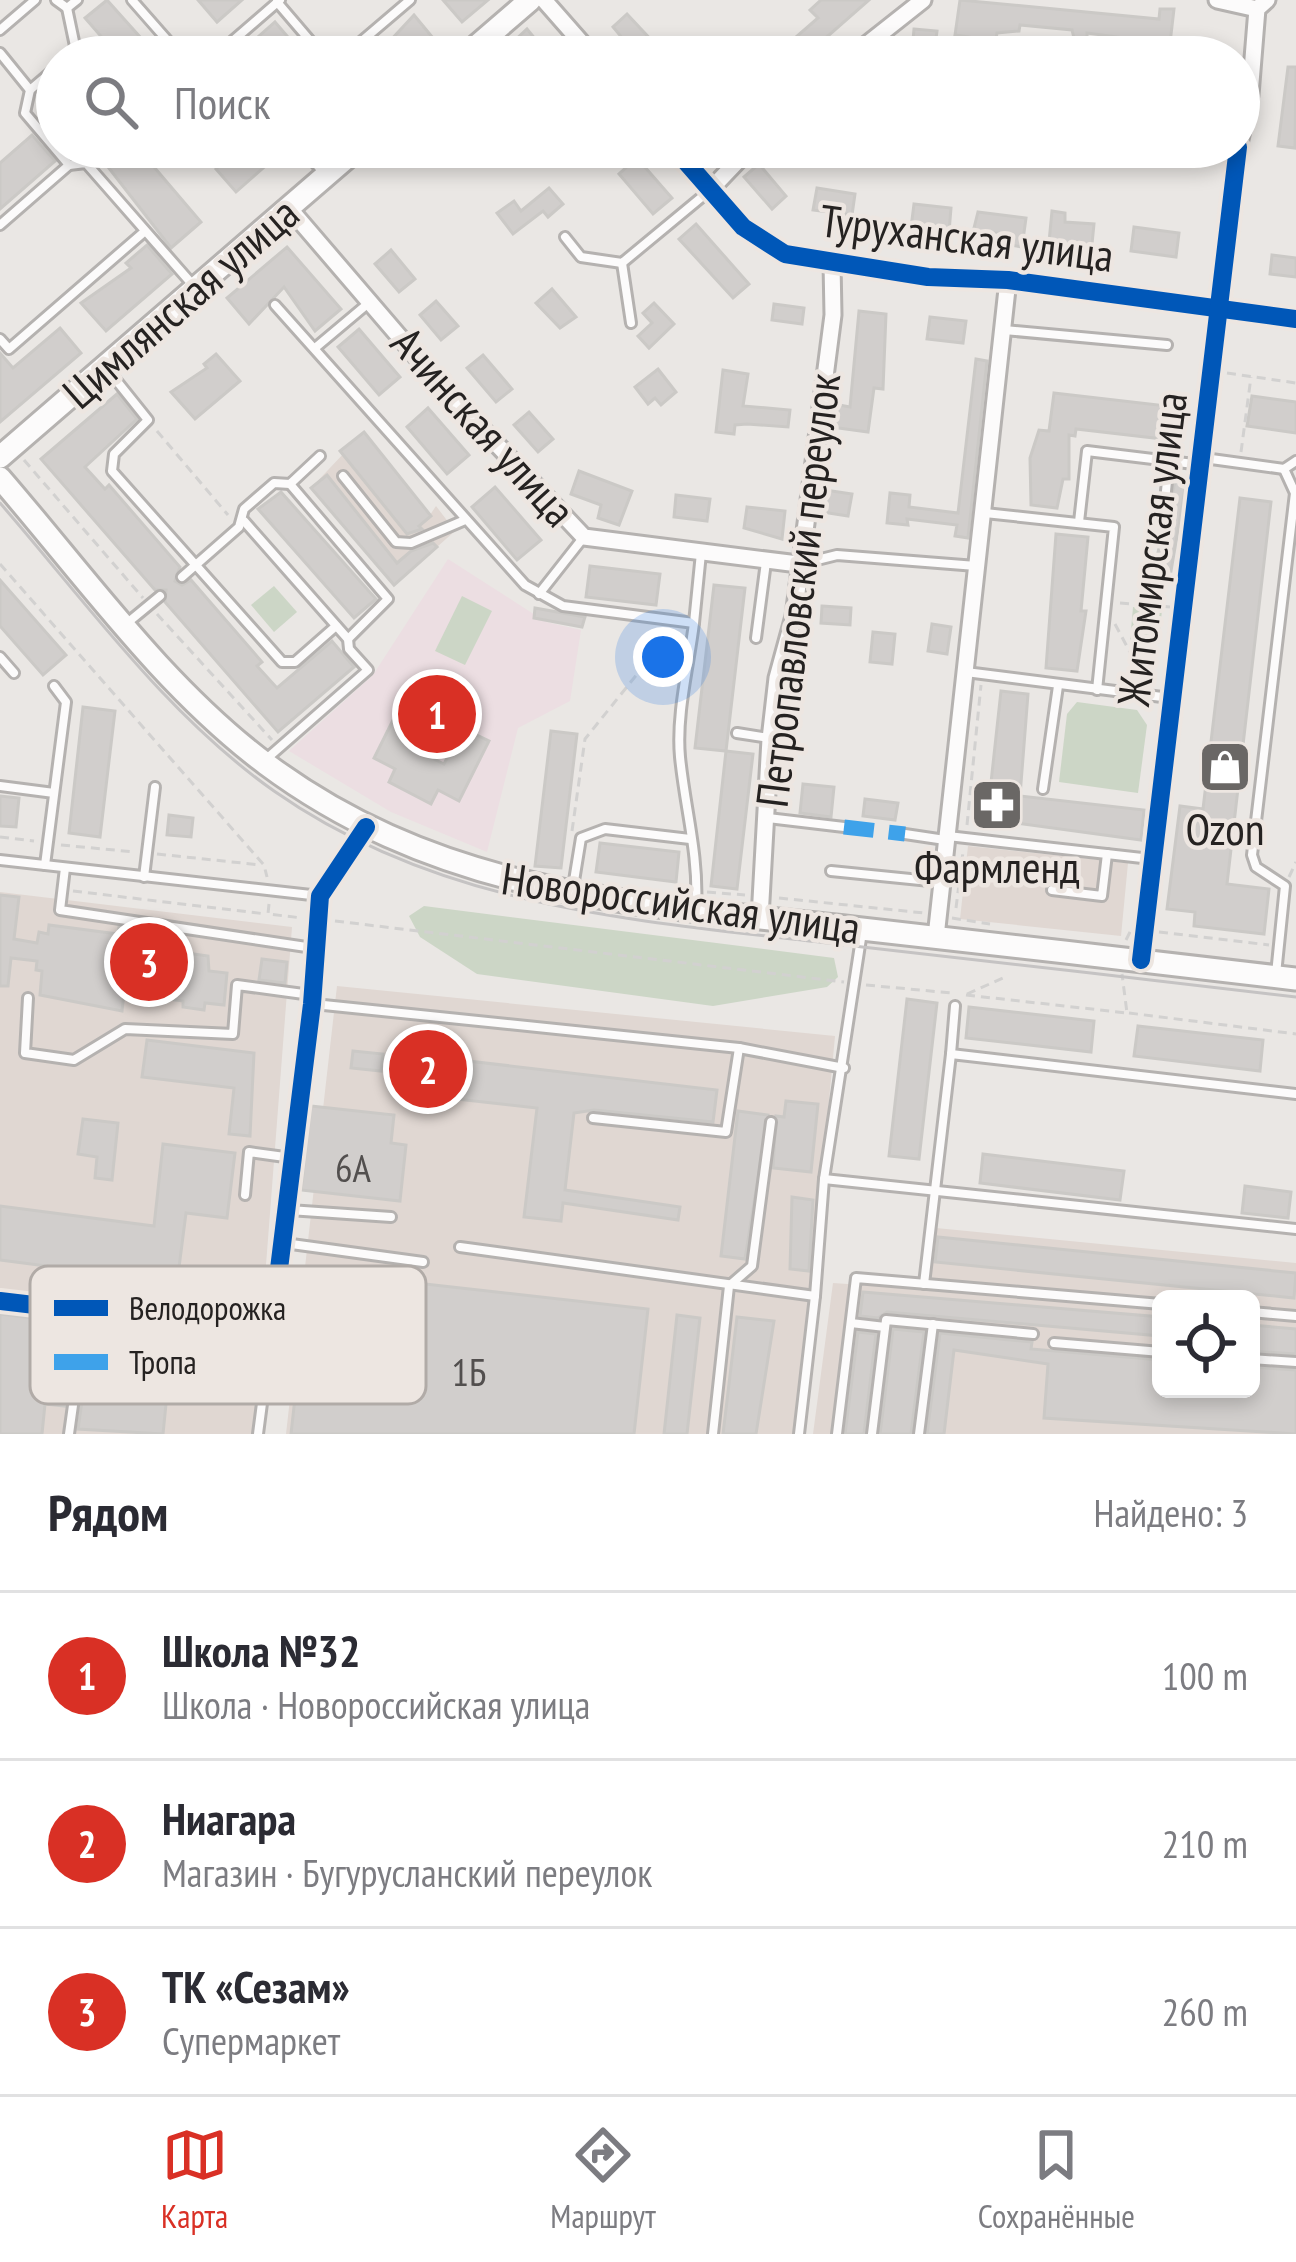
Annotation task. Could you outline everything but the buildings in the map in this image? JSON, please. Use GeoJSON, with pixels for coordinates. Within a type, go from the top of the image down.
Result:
{"type":"FeatureCollection","features":[{"type":"Feature","properties":{"kind":"main road"},"geometry":{"type":"LineString","coordinates":[[488,36],[530,0]]}},
{"type":"Feature","properties":{"kind":"main road","name":"Цимлянская улица"},"geometry":{"type":"LineString","coordinates":[[7,452],[335,168]]}},
{"type":"Feature","properties":{"kind":"main road","name":"Новороссийская улица"},"geometry":{"type":"LineString","coordinates":[[0,478],[195,701],[366,827],[460,867],[572,895],[761,907],[862,929],[937,926],[1133,959],[1286,977]]}},
{"type":"Feature","properties":{"kind":"street"},"geometry":{"type":"LineString","coordinates":[[544,0],[576,36]]}},
{"type":"Feature","properties":{"kind":"street"},"geometry":{"type":"LineString","coordinates":[[878,36],[923,0]]}},
{"type":"Feature","properties":{"kind":"street"},"geometry":{"type":"LineString","coordinates":[[1217,0],[1262,4]]}},
{"type":"Feature","properties":{"kind":"street","name":"Житомирская улица"},"geometry":{"type":"LineString","coordinates":[[1258,36],[1262,4]]}},
{"type":"Feature","properties":{"kind":"street","name":"Туруханская улица"},"geometry":{"type":"LineString","coordinates":[[691,168],[761,243],[832,263],[1008,280],[1296,319]]}},
{"type":"Feature","properties":{"kind":"street"},"geometry":{"type":"LineString","coordinates":[[710,190],[731,168]]}},
{"type":"Feature","properties":{"kind":"street","name":"Житомирская улица"},"geometry":{"type":"LineString","coordinates":[[1133,959],[1144,930],[1236,168]]}},
{"type":"Feature","properties":{"kind":"street","name":"Ачинская улица"},"geometry":{"type":"LineString","coordinates":[[289,208],[373,300],[439,383],[584,537],[798,564]]}},
{"type":"Feature","properties":{"kind":"street","name":"Петропавловский переулок"},"geometry":{"type":"LineString","coordinates":[[761,907],[770,739],[833,315],[832,263]]}},
{"type":"Feature","properties":{"kind":"street"},"geometry":{"type":"LineString","coordinates":[[937,926],[1008,280]]}},
{"type":"Feature","properties":{"kind":"street"},"geometry":{"type":"LineString","coordinates":[[280,1266],[320,896],[366,827]]}},
{"type":"Feature","properties":{"kind":"street"},"geometry":{"type":"LineString","coordinates":[[0,1301],[30,1304]]}},
{"type":"Feature","properties":{"kind":"lane"},"geometry":{"type":"LineString","coordinates":[[0,30],[35,0]]}},
{"type":"Feature","properties":{"kind":"lane"},"geometry":{"type":"LineString","coordinates":[[56,0],[67,8],[73,36]]}},
{"type":"Feature","properties":{"kind":"lane"},"geometry":{"type":"LineString","coordinates":[[67,8],[77,0]]}},
{"type":"Feature","properties":{"kind":"lane"},"geometry":{"type":"LineString","coordinates":[[132,0],[164,36]]}},
{"type":"Feature","properties":{"kind":"lane"},"geometry":{"type":"LineString","coordinates":[[368,36],[410,0]]}},
{"type":"Feature","properties":{"kind":"lane"},"geometry":{"type":"LineString","coordinates":[[237,36],[274,2],[305,36]]}},
{"type":"Feature","properties":{"kind":"lane"},"geometry":{"type":"LineString","coordinates":[[0,53],[29,90]]}},
{"type":"Feature","properties":{"kind":"lane"},"geometry":{"type":"LineString","coordinates":[[36,84],[29,90],[25,113],[36,126]]}},
{"type":"Feature","properties":{"kind":"lane"},"geometry":{"type":"LineString","coordinates":[[0,225],[66,168]]}},
{"type":"Feature","properties":{"kind":"lane"},"geometry":{"type":"LineString","coordinates":[[89,168],[196,288]]}},
{"type":"Feature","properties":{"kind":"lane"},"geometry":{"type":"LineString","coordinates":[[319,168],[326,176]]}},
{"type":"Feature","properties":{"kind":"lane"},"geometry":{"type":"LineString","coordinates":[[565,237],[581,257],[622,263],[710,190]]}},
{"type":"Feature","properties":{"kind":"lane"},"geometry":{"type":"LineString","coordinates":[[0,339],[9,349],[144,232]]}},
{"type":"Feature","properties":{"kind":"lane"},"geometry":{"type":"LineString","coordinates":[[622,263],[631,323]]}},
{"type":"Feature","properties":{"kind":"lane"},"geometry":{"type":"LineString","coordinates":[[316,348],[373,300]]}},
{"type":"Feature","properties":{"kind":"lane"},"geometry":{"type":"LineString","coordinates":[[275,305],[510,572],[539,594],[586,611],[694,623]]}},
{"type":"Feature","properties":{"kind":"lane"},"geometry":{"type":"LineString","coordinates":[[1003,330],[1167,345]]}},
{"type":"Feature","properties":{"kind":"lane"},"geometry":{"type":"LineString","coordinates":[[105,367],[148,420],[114,454],[112,470],[282,662],[295,662],[336,626]]}},
{"type":"Feature","properties":{"kind":"lane"},"geometry":{"type":"LineString","coordinates":[[1079,522],[1087,451],[1284,469],[1296,460]]}},
{"type":"Feature","properties":{"kind":"lane"},"geometry":{"type":"LineString","coordinates":[[290,484],[320,456]]}},
{"type":"Feature","properties":{"kind":"lane"},"geometry":{"type":"LineString","coordinates":[[1165,501],[1169,461]]}},
{"type":"Feature","properties":{"kind":"lane"},"geometry":{"type":"LineString","coordinates":[[1284,469],[1295,493],[1293,543],[1252,855],[1256,867],[1290,887],[1279,952],[1286,977]]}},
{"type":"Feature","properties":{"kind":"lane"},"geometry":{"type":"LineString","coordinates":[[343,476],[396,542],[410,543],[465,520]]}},
{"type":"Feature","properties":{"kind":"lane"},"geometry":{"type":"LineString","coordinates":[[182,577],[241,524],[244,509],[274,483],[290,484],[388,599],[386,607],[348,639]]}},
{"type":"Feature","properties":{"kind":"lane"},"geometry":{"type":"LineString","coordinates":[[984,512],[1114,527],[1097,690]]}},
{"type":"Feature","properties":{"kind":"lane"},"geometry":{"type":"LineString","coordinates":[[241,524],[348,639],[349,649],[368,670],[271,755]]}},
{"type":"Feature","properties":{"kind":"lane"},"geometry":{"type":"LineString","coordinates":[[539,594],[584,537]]}},
{"type":"Feature","properties":{"kind":"lane"},"geometry":{"type":"LineString","coordinates":[[696,901],[699,860],[690,839],[680,754],[701,551]]}},
{"type":"Feature","properties":{"kind":"lane"},"geometry":{"type":"LineString","coordinates":[[798,564],[837,555],[977,566]]}},
{"type":"Feature","properties":{"kind":"lane"},"geometry":{"type":"LineString","coordinates":[[756,638],[766,560]]}},
{"type":"Feature","properties":{"kind":"lane"},"geometry":{"type":"LineString","coordinates":[[126,624],[160,596]]}},
{"type":"Feature","properties":{"kind":"lane"},"geometry":{"type":"LineString","coordinates":[[0,657],[14,673]]}},
{"type":"Feature","properties":{"kind":"lane"},"geometry":{"type":"LineString","coordinates":[[966,672],[1172,698]]}},
{"type":"Feature","properties":{"kind":"lane"},"geometry":{"type":"LineString","coordinates":[[45,866],[66,701],[54,686]]}},
{"type":"Feature","properties":{"kind":"lane"},"geometry":{"type":"LineString","coordinates":[[1043,789],[1058,686]]}},
{"type":"Feature","properties":{"kind":"lane"},"geometry":{"type":"LineString","coordinates":[[737,733],[770,739]]}},
{"type":"Feature","properties":{"kind":"lane"},"geometry":{"type":"LineString","coordinates":[[0,786],[54,793]]}},
{"type":"Feature","properties":{"kind":"lane"},"geometry":{"type":"LineString","coordinates":[[143,877],[155,787]]}},
{"type":"Feature","properties":{"kind":"lane"},"geometry":{"type":"LineString","coordinates":[[766,818],[844,826]]}},
{"type":"Feature","properties":{"kind":"lane"},"geometry":{"type":"LineString","coordinates":[[572,895],[581,838],[605,830],[690,839]]}},
{"type":"Feature","properties":{"kind":"lane"},"geometry":{"type":"LineString","coordinates":[[905,834],[1151,859]]}},
{"type":"Feature","properties":{"kind":"lane"},"geometry":{"type":"LineString","coordinates":[[1052,890],[1102,896],[1107,854]]}},
{"type":"Feature","properties":{"kind":"lane"},"geometry":{"type":"LineString","coordinates":[[0,860],[320,896]]}},
{"type":"Feature","properties":{"kind":"lane"},"geometry":{"type":"LineString","coordinates":[[64,868],[60,910],[316,948]]}},
{"type":"Feature","properties":{"kind":"lane"},"geometry":{"type":"LineString","coordinates":[[831,871],[941,882]]}},
{"type":"Feature","properties":{"kind":"lane"},"geometry":{"type":"LineString","coordinates":[[799,1434],[824,1179],[862,929]]}},
{"type":"Feature","properties":{"kind":"lane"},"geometry":{"type":"LineString","coordinates":[[28,998],[25,1053],[74,1060],[125,1029],[232,1034],[237,985],[312,999],[739,1048],[844,1068]]}},
{"type":"Feature","properties":{"kind":"lane"},"geometry":{"type":"LineString","coordinates":[[924,1284],[956,1006]]}},
{"type":"Feature","properties":{"kind":"lane"},"geometry":{"type":"LineString","coordinates":[[592,1118],[726,1132],[739,1048]]}},
{"type":"Feature","properties":{"kind":"lane"},"geometry":{"type":"LineString","coordinates":[[950,1054],[1296,1094]]}},
{"type":"Feature","properties":{"kind":"lane"},"geometry":{"type":"LineString","coordinates":[[713,1434],[729,1286],[752,1266],[771,1122]]}},
{"type":"Feature","properties":{"kind":"lane"},"geometry":{"type":"LineString","coordinates":[[245,1195],[249,1152],[294,1159]]}},
{"type":"Feature","properties":{"kind":"lane"},"geometry":{"type":"LineString","coordinates":[[824,1179],[1296,1229]]}},
{"type":"Feature","properties":{"kind":"lane"},"geometry":{"type":"LineString","coordinates":[[287,1210],[391,1217]]}},
{"type":"Feature","properties":{"kind":"lane"},"geometry":{"type":"LineString","coordinates":[[283,1243],[423,1262]]}},
{"type":"Feature","properties":{"kind":"lane"},"geometry":{"type":"LineString","coordinates":[[460,1247],[815,1296]]}},
{"type":"Feature","properties":{"kind":"lane"},"geometry":{"type":"LineString","coordinates":[[837,1434],[856,1278],[1152,1303]]}},
{"type":"Feature","properties":{"kind":"lane"},"geometry":{"type":"LineString","coordinates":[[1260,1313],[1296,1316]]}},
{"type":"Feature","properties":{"kind":"lane"},"geometry":{"type":"LineString","coordinates":[[872,1434],[886,1320],[1033,1334]]}},
{"type":"Feature","properties":{"kind":"lane"},"geometry":{"type":"LineString","coordinates":[[851,1323],[885,1327]]}},
{"type":"Feature","properties":{"kind":"lane"},"geometry":{"type":"LineString","coordinates":[[919,1434],[933,1324]]}},
{"type":"Feature","properties":{"kind":"lane"},"geometry":{"type":"LineString","coordinates":[[1054,1343],[1152,1351]]}},
{"type":"Feature","properties":{"kind":"lane"},"geometry":{"type":"LineString","coordinates":[[1260,1360],[1296,1362]]}},
{"type":"Feature","properties":{"kind":"lane"},"geometry":{"type":"LineString","coordinates":[[69,1434],[73,1404]]}},
{"type":"Feature","properties":{"kind":"lane"},"geometry":{"type":"LineString","coordinates":[[258,1434],[262,1404]]}},
{"type":"Feature","properties":{"kind":"path"},"geometry":{"type":"LineString","coordinates":[[1213,371],[1296,383]]}},
{"type":"Feature","properties":{"kind":"path"},"geometry":{"type":"LineString","coordinates":[[1239,463],[1251,377]]}},
{"type":"Feature","properties":{"kind":"path"},"geometry":{"type":"LineString","coordinates":[[148,420],[241,524]]}},
{"type":"Feature","properties":{"kind":"path"},"geometry":{"type":"LineString","coordinates":[[7,452],[149,605],[271,755]]}},
{"type":"Feature","properties":{"kind":"path"},"geometry":{"type":"LineString","coordinates":[[1106,604],[1184,608]]}},
{"type":"Feature","properties":{"kind":"path"},"geometry":{"type":"LineString","coordinates":[[1106,604],[1154,696]]}},
{"type":"Feature","properties":{"kind":"path"},"geometry":{"type":"LineString","coordinates":[[572,830],[585,739],[680,622]]}},
{"type":"Feature","properties":{"kind":"path"},"geometry":{"type":"LineString","coordinates":[[0,837],[264,865]]}},
{"type":"Feature","properties":{"kind":"path"},"geometry":{"type":"LineString","coordinates":[[1290,887],[1296,862]]}},
{"type":"Feature","properties":{"kind":"path"},"geometry":{"type":"LineString","coordinates":[[62,890],[268,914]]}},
{"type":"Feature","properties":{"kind":"path"},"geometry":{"type":"LineString","coordinates":[[696,901],[937,926],[999,925]]}},
{"type":"Feature","properties":{"kind":"path"},"geometry":{"type":"LineString","coordinates":[[1127,1013],[1120,991],[1133,959],[1128,927],[1268,945],[1279,952]]}},
{"type":"Feature","properties":{"kind":"path"},"geometry":{"type":"LineString","coordinates":[[966,995],[1296,1034]]}},
{"type":"Feature","properties":{"kind":"shaded area"},"geometry":{"type":"Polygon","coordinates":[[[364,432],[430,515],[436,506],[455,531],[394,585],[311,488],[364,432]]]}},
{"type":"Feature","properties":{"kind":"shaded area"},"geometry":{"type":"Polygon","coordinates":[[[448,559],[546,622],[581,630],[570,701],[518,728],[487,852],[391,812],[289,751],[373,675],[448,559]]]}},
{"type":"Feature","properties":{"kind":"shaded area"},"geometry":{"type":"Polygon","coordinates":[[[968,846],[1128,863],[1121,936],[960,919],[968,846]]]}},
{"type":"Feature","properties":{"kind":"shaded area"},"geometry":{"type":"Polygon","coordinates":[[[0,892],[292,927],[266,1266],[30,1266],[30,1404],[255,1404],[253,1434],[0,1434],[0,892]]]}},
{"type":"Feature","properties":{"kind":"shaded area"},"geometry":{"type":"Polygon","coordinates":[[[337,986],[835,1036],[798,1434],[286,1434],[289,1404],[426,1404],[426,1266],[305,1266],[337,986]]]}},
{"type":"Feature","properties":{"kind":"shaded area"},"geometry":{"type":"Polygon","coordinates":[[[926,1227],[1296,1263],[1296,1434],[813,1434],[833,1283],[920,1289],[926,1227]]]}},
{"type":"Feature","properties":{"kind":"green space"},"geometry":{"type":"Polygon","coordinates":[[[274,586],[297,612],[274,632],[251,605],[274,586]]]}},
{"type":"Feature","properties":{"kind":"green space"},"geometry":{"type":"Polygon","coordinates":[[[462,596],[492,611],[465,665],[435,651],[462,596]]]}},
{"type":"Feature","properties":{"kind":"green space"},"geometry":{"type":"Polygon","coordinates":[[[1133,607],[1162,609],[1159,644],[1130,642],[1133,607]]]}},
{"type":"Feature","properties":{"kind":"green space"},"geometry":{"type":"Polygon","coordinates":[[[1077,702],[1137,710],[1147,725],[1138,793],[1059,782],[1067,714],[1077,702]]]}},
{"type":"Feature","properties":{"kind":"green space"},"geometry":{"type":"Polygon","coordinates":[[[424,906],[834,958],[838,977],[827,987],[713,1006],[477,974],[420,937],[409,916],[424,906]]]}},
{"type":"Feature","properties":{"kind":"tram line"},"geometry":{"type":"LineString","coordinates":[[0,503],[129,656],[235,761],[339,831],[407,862],[477,886],[622,917],[1296,997]]}},
{"type":"Feature","properties":{"kind":"marked path"},"geometry":{"type":"LineString","coordinates":[[844,827],[905,834]]}},
{"type":"Feature","properties":{"kind":"cycle path"},"geometry":{"type":"LineString","coordinates":[[691,168],[743,227],[785,254],[928,277],[1008,280],[1296,319]]}},
{"type":"Feature","properties":{"kind":"cycle path"},"geometry":{"type":"LineString","coordinates":[[1141,960],[1235,168]]}},
{"type":"Feature","properties":{"kind":"cycle path"},"geometry":{"type":"LineString","coordinates":[[279,1266],[312,1004],[320,896],[366,827]]}},
{"type":"Feature","properties":{"kind":"cycle path"},"geometry":{"type":"LineString","coordinates":[[0,1301],[30,1305]]}},
{"type":"Feature","properties":{"kind":"place","name":"Школа №32"},"geometry":{"type":"Point","coordinates":[437,714]}},
{"type":"Feature","properties":{"kind":"place","name":"Ozon"},"geometry":{"type":"Point","coordinates":[1225,767]}},
{"type":"Feature","properties":{"kind":"place","name":"Фармленд"},"geometry":{"type":"Point","coordinates":[997,805]}},
{"type":"Feature","properties":{"kind":"place","name":"ТК «Сезам»"},"geometry":{"type":"Point","coordinates":[149,962]}},
{"type":"Feature","properties":{"kind":"place","name":"Ниагара"},"geometry":{"type":"Point","coordinates":[428,1069]}}]}
